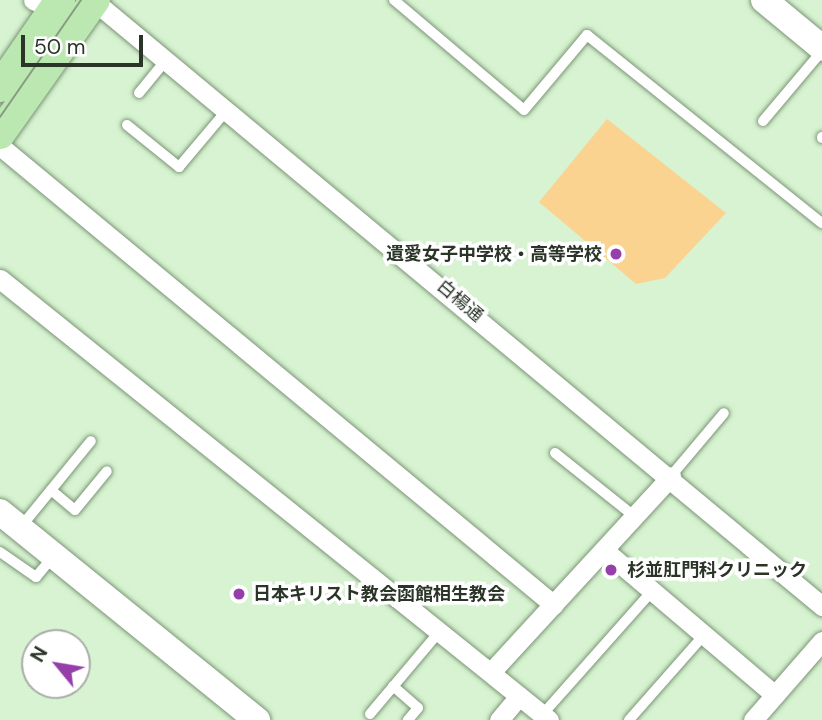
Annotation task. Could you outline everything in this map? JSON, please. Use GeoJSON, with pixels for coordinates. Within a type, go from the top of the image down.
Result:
{"type":"FeatureCollection","features":[{"type":"Feature","properties":{"kind":"main road"},"geometry":{"type":"LineString","coordinates":[[0,134],[94,1]]}},
{"type":"Feature","properties":{"kind":"main road"},"geometry":{"type":"LineString","coordinates":[[0,87],[49,3]]}},
{"type":"Feature","properties":{"kind":"street"},"geometry":{"type":"LineString","coordinates":[[764,0],[822,50]]}},
{"type":"Feature","properties":{"kind":"street","name":"白楊通"},"geometry":{"type":"LineString","coordinates":[[94,1],[671,476],[822,606]]}},
{"type":"Feature","properties":{"kind":"street"},"geometry":{"type":"LineString","coordinates":[[0,146],[554,605]]}},
{"type":"Feature","properties":{"kind":"street"},"geometry":{"type":"LineString","coordinates":[[0,279],[546,717]]}},
{"type":"Feature","properties":{"kind":"street"},"geometry":{"type":"LineString","coordinates":[[491,672],[671,476]]}},
{"type":"Feature","properties":{"kind":"street"},"geometry":{"type":"LineString","coordinates":[[10,521],[257,720]]}},
{"type":"Feature","properties":{"kind":"street"},"geometry":{"type":"LineString","coordinates":[[604,550],[775,695]]}},
{"type":"Feature","properties":{"kind":"street"},"geometry":{"type":"LineString","coordinates":[[754,720],[822,641]]}},
{"type":"Feature","properties":{"kind":"street"},"geometry":{"type":"LineString","coordinates":[[499,720],[519,696]]}},
{"type":"Feature","properties":{"kind":"lane"},"geometry":{"type":"LineString","coordinates":[[394,0],[524,110],[587,35],[822,223]]}},
{"type":"Feature","properties":{"kind":"lane"},"geometry":{"type":"LineString","coordinates":[[763,121],[822,50]]}},
{"type":"Feature","properties":{"kind":"lane"},"geometry":{"type":"LineString","coordinates":[[139,93],[166,60]]}},
{"type":"Feature","properties":{"kind":"lane"},"geometry":{"type":"LineString","coordinates":[[127,125],[179,167],[227,110]]}},
{"type":"Feature","properties":{"kind":"lane"},"geometry":{"type":"LineString","coordinates":[[671,476],[724,413]]}},
{"type":"Feature","properties":{"kind":"lane"},"geometry":{"type":"LineString","coordinates":[[10,521],[51,490],[91,440]]}},
{"type":"Feature","properties":{"kind":"lane"},"geometry":{"type":"LineString","coordinates":[[555,453],[634,516]]}},
{"type":"Feature","properties":{"kind":"lane"},"geometry":{"type":"LineString","coordinates":[[51,490],[75,510],[107,471]]}},
{"type":"Feature","properties":{"kind":"lane"},"geometry":{"type":"LineString","coordinates":[[0,552],[36,577],[53,556]]}},
{"type":"Feature","properties":{"kind":"lane"},"geometry":{"type":"LineString","coordinates":[[546,717],[652,591]]}},
{"type":"Feature","properties":{"kind":"lane"},"geometry":{"type":"LineString","coordinates":[[370,714],[440,631]]}},
{"type":"Feature","properties":{"kind":"lane"},"geometry":{"type":"LineString","coordinates":[[629,720],[704,635]]}},
{"type":"Feature","properties":{"kind":"lane"},"geometry":{"type":"LineString","coordinates":[[393,686],[418,708],[408,720]]}},
{"type":"Feature","properties":{"kind":"shaded area"},"geometry":{"type":"Polygon","coordinates":[[[607,119],[726,213],[665,278],[636,284],[539,202],[607,119]]]}},
{"type":"Feature","properties":{"kind":"tram line"},"geometry":{"type":"LineString","coordinates":[[0,117],[81,0]]}},
{"type":"Feature","properties":{"kind":"place","name":"遺愛女子中学校・高等学校"},"geometry":{"type":"Point","coordinates":[616,254]}},
{"type":"Feature","properties":{"kind":"place","name":"杉並肛門科クリニック"},"geometry":{"type":"Point","coordinates":[611,570]}},
{"type":"Feature","properties":{"kind":"place","name":"日本キリスト教会函館相生教会"},"geometry":{"type":"Point","coordinates":[239,594]}}]}
